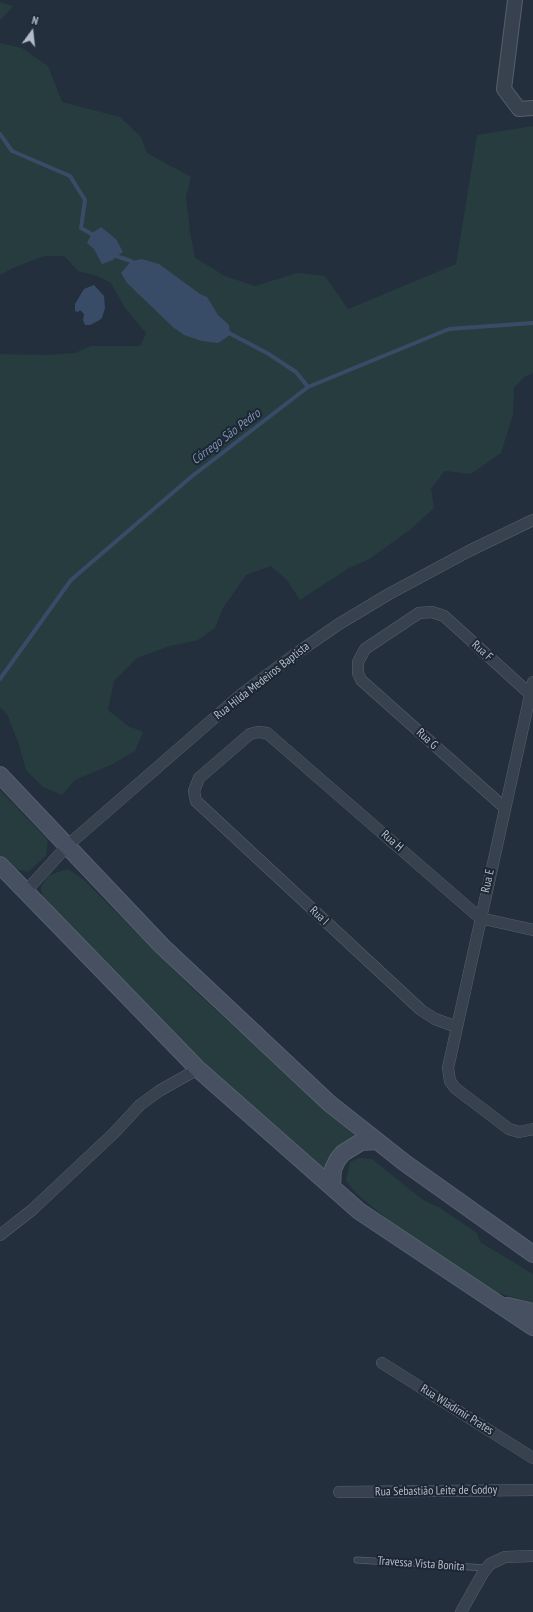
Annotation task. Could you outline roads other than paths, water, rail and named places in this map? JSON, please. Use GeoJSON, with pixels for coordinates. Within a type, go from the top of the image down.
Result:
{"type":"FeatureCollection","features":[{"type":"Feature","properties":{"kind":"main road"},"geometry":{"type":"LineString","coordinates":[[0,775],[68,845],[162,946],[329,1103],[417,1172],[533,1254]]}},
{"type":"Feature","properties":{"kind":"main road"},"geometry":{"type":"LineString","coordinates":[[0,866],[26,890],[198,1069],[359,1211],[533,1327]]}},
{"type":"Feature","properties":{"kind":"main road"},"geometry":{"type":"LineString","coordinates":[[332,1186],[333,1169],[343,1153],[361,1142],[377,1141]]}},
{"type":"Feature","properties":{"kind":"main road"},"geometry":{"type":"LineString","coordinates":[[496,1303],[533,1312]]}},
{"type":"Feature","properties":{"kind":"street"},"geometry":{"type":"LineString","coordinates":[[515,0],[504,90],[518,109],[533,108]]}},
{"type":"Feature","properties":{"kind":"street","name":"Rua Hilda Medeiros Baptista"},"geometry":{"type":"LineString","coordinates":[[26,890],[68,845],[243,693],[294,654],[388,594],[469,551],[533,520]]}},
{"type":"Feature","properties":{"kind":"street","name":"Rua G"},"geometry":{"type":"LineString","coordinates":[[432,612],[419,613],[365,650],[358,658],[358,673],[361,680],[505,808]]}},
{"type":"Feature","properties":{"kind":"street","name":"Rua F"},"geometry":{"type":"LineString","coordinates":[[432,612],[444,616],[530,694]]}},
{"type":"Feature","properties":{"kind":"street","name":"Rua E"},"geometry":{"type":"LineString","coordinates":[[533,682],[448,1068],[450,1081],[458,1091],[509,1129],[519,1132],[533,1129]]}},
{"type":"Feature","properties":{"kind":"street","name":"Rua I"},"geometry":{"type":"LineString","coordinates":[[261,732],[250,734],[199,778],[194,791],[196,801],[421,1010],[435,1019],[457,1027]]}},
{"type":"Feature","properties":{"kind":"street","name":"Rua H"},"geometry":{"type":"LineString","coordinates":[[261,732],[272,736],[480,918],[533,930]]}},
{"type":"Feature","properties":{"kind":"street"},"geometry":{"type":"LineString","coordinates":[[0,1235],[32,1210],[114,1133],[140,1105],[159,1091],[198,1069]]}},
{"type":"Feature","properties":{"kind":"street","name":"Rua Wladimir Prates"},"geometry":{"type":"LineString","coordinates":[[382,1363],[533,1458]]}},
{"type":"Feature","properties":{"kind":"street","name":"Rua Sebastião Leite de Godoy"},"geometry":{"type":"LineString","coordinates":[[339,1492],[533,1490]]}},
{"type":"Feature","properties":{"kind":"street","name":"Travessa Vista Bonita"},"geometry":{"type":"LineString","coordinates":[[490,1565],[510,1556],[533,1556]]}},
{"type":"Feature","properties":{"kind":"street"},"geometry":{"type":"LineString","coordinates":[[461,1612],[490,1565]]}},
{"type":"Feature","properties":{"kind":"lane","name":"Travessa Vista Bonita"},"geometry":{"type":"LineString","coordinates":[[357,1560],[490,1565]]}},
{"type":"Feature","properties":{"kind":"water"},"geometry":{"type":"Polygon","coordinates":[[[101,227],[116,239],[123,252],[116,256],[113,260],[102,264],[94,249],[87,243],[92,233],[101,227]]]}},
{"type":"Feature","properties":{"kind":"water"},"geometry":{"type":"Polygon","coordinates":[[[142,259],[159,264],[200,294],[207,297],[218,315],[229,325],[230,335],[218,343],[202,341],[184,335],[174,328],[127,283],[121,273],[131,261],[142,259]]]}},
{"type":"Feature","properties":{"kind":"water"},"geometry":{"type":"Polygon","coordinates":[[[94,285],[104,296],[105,308],[102,318],[90,325],[85,325],[83,320],[84,314],[80,310],[78,312],[75,311],[75,304],[84,289],[94,285]]]}},
{"type":"Feature","properties":{"kind":"waterway"},"geometry":{"type":"LineString","coordinates":[[0,134],[12,151],[70,176],[85,200],[81,228],[95,236]]}},
{"type":"Feature","properties":{"kind":"waterway"},"geometry":{"type":"LineString","coordinates":[[113,253],[116,256],[131,261],[135,264]]}},
{"type":"Feature","properties":{"kind":"waterway","name":"Córrego São Pedro"},"geometry":{"type":"LineString","coordinates":[[0,679],[71,580],[191,477],[308,387],[449,329],[533,323]]}},
{"type":"Feature","properties":{"kind":"waterway"},"geometry":{"type":"LineString","coordinates":[[227,332],[267,353],[296,372],[308,387]]}}]}
